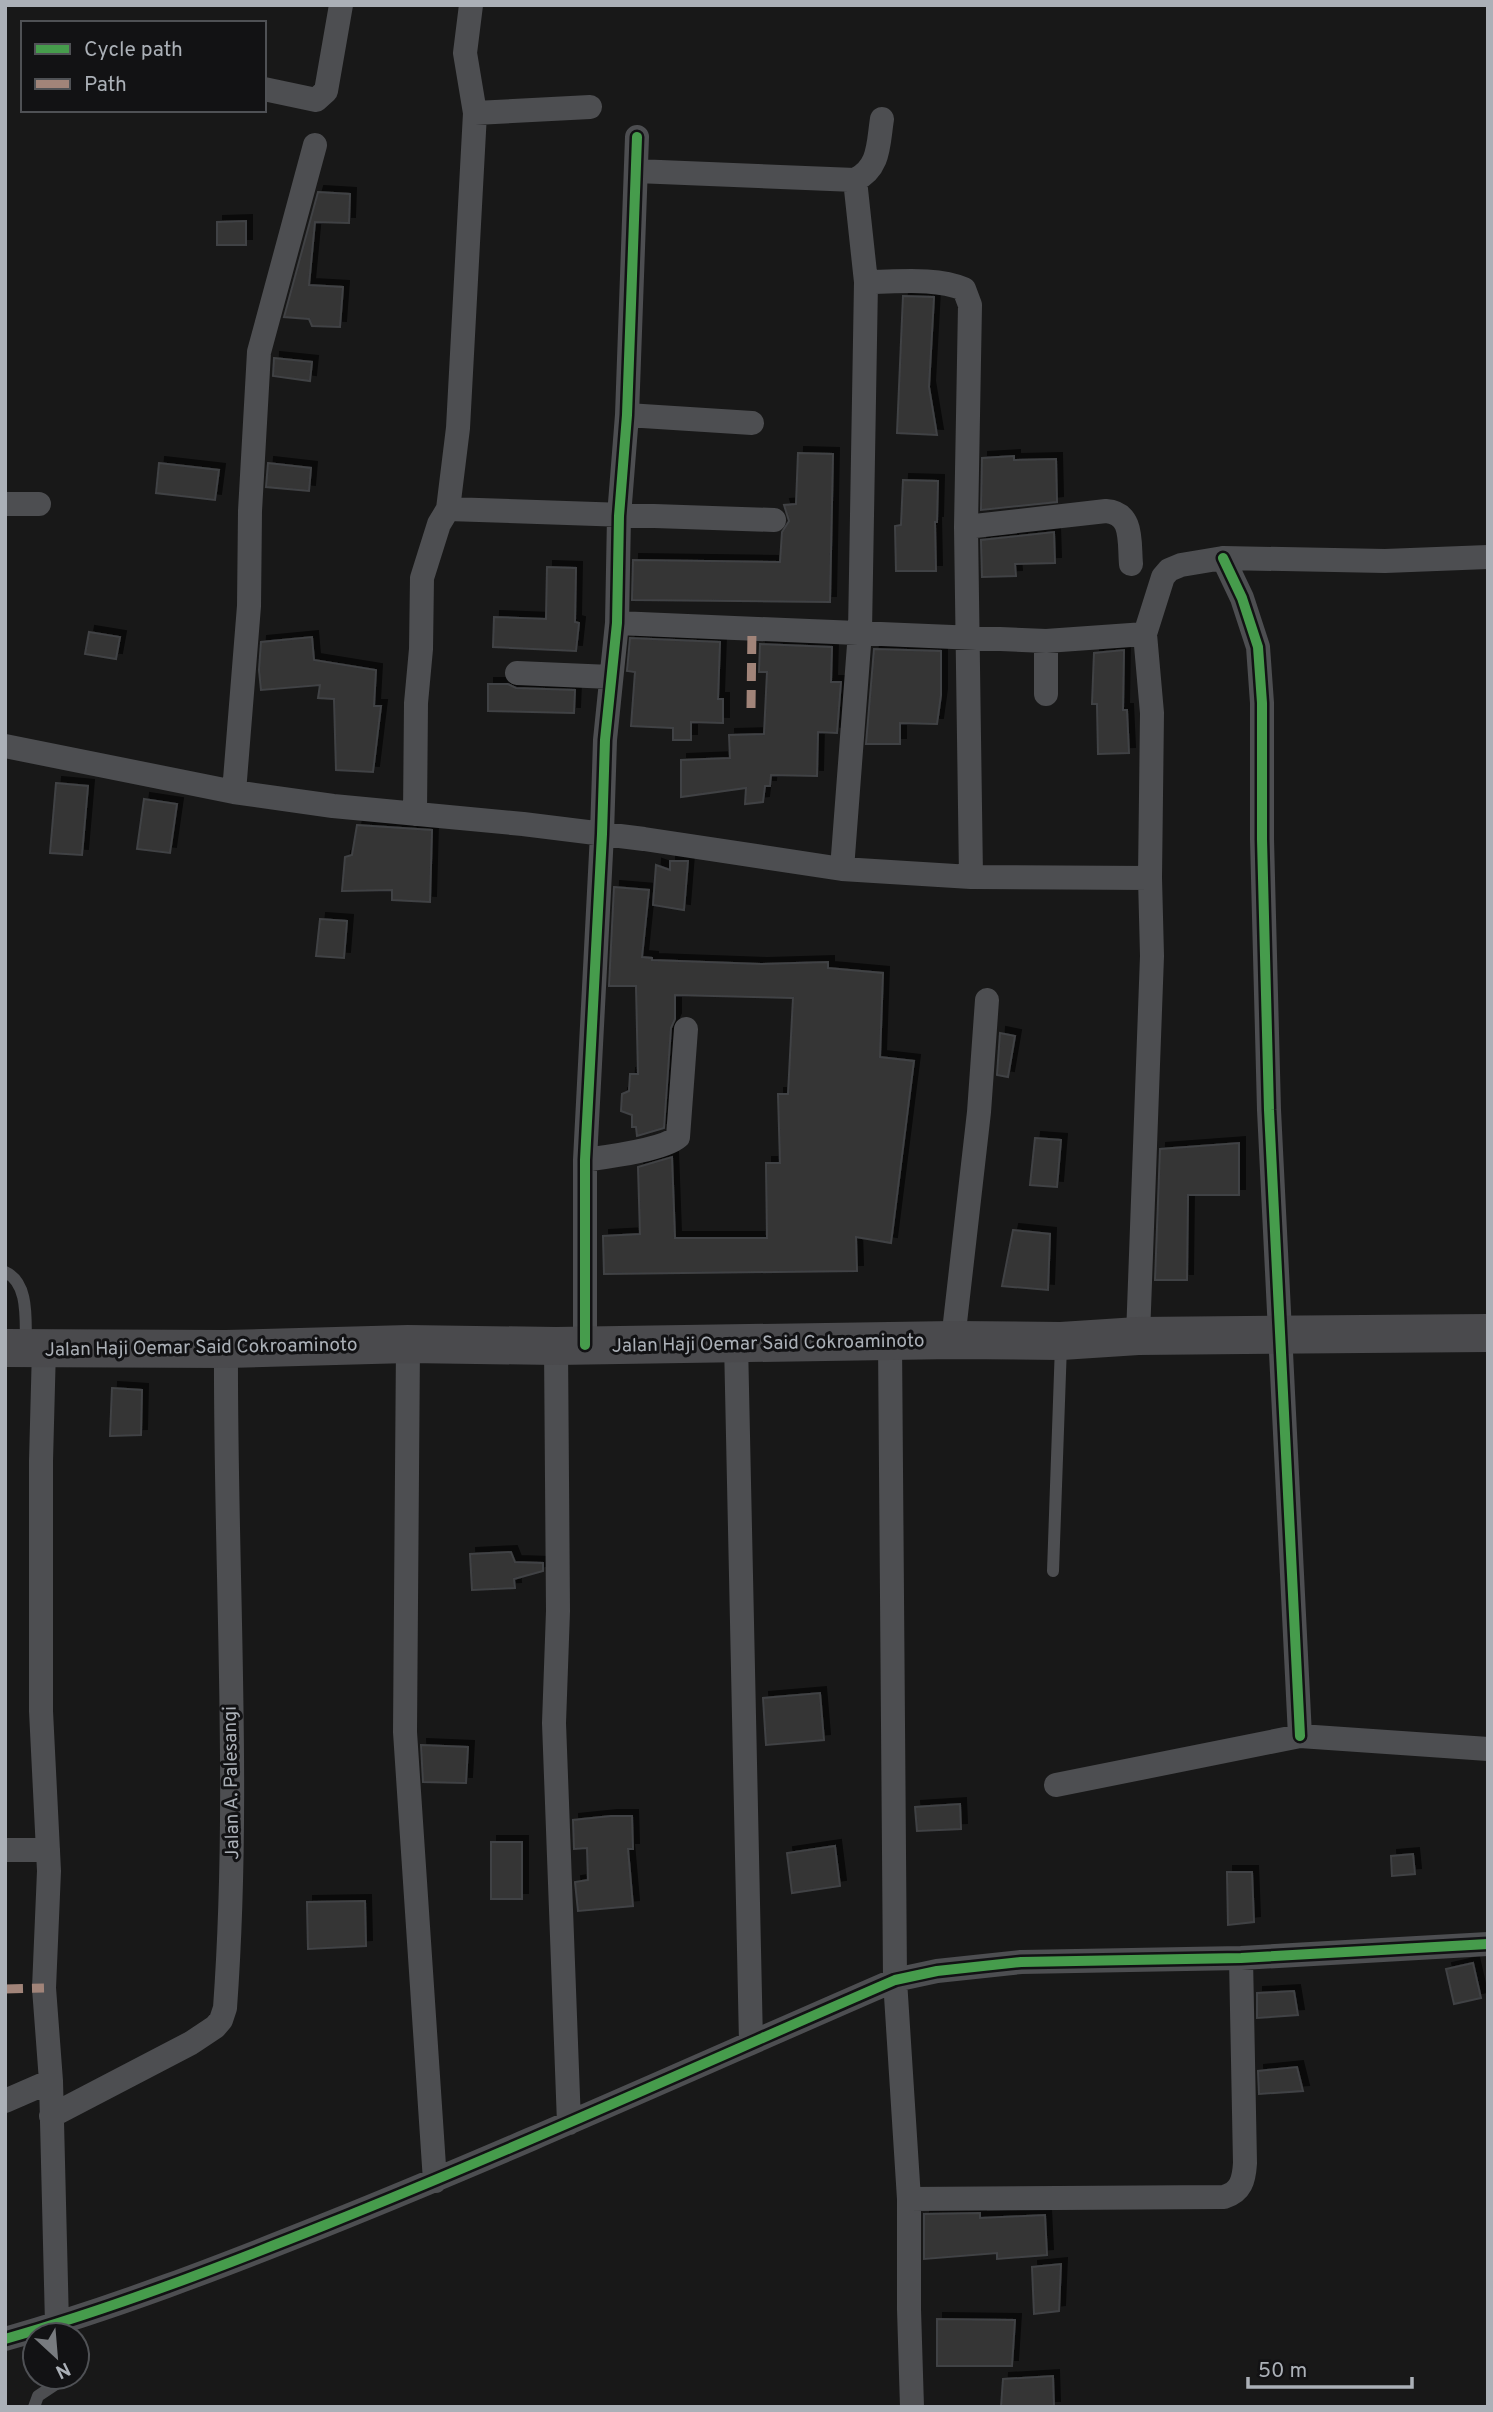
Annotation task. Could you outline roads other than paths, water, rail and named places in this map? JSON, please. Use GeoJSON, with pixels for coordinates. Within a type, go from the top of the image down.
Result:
{"type":"FeatureCollection","features":[{"type":"Feature","properties":{"kind":"highway","name":"Jalan Haji Oemar Said Cokroaminoto"},"geometry":{"type":"LineString","coordinates":[[25,1348],[226,1349],[408,1343],[571,1345],[953,1339],[1061,1341],[1138,1336],[1488,1333]]}},
{"type":"Feature","properties":{"kind":"street"},"geometry":{"type":"LineString","coordinates":[[266,89],[316,100],[323,97],[341,5]]}},
{"type":"Feature","properties":{"kind":"street"},"geometry":{"type":"LineString","coordinates":[[415,814],[416,703],[421,649],[422,578],[439,524],[448,509],[458,428],[475,113],[465,53],[471,5]]}},
{"type":"Feature","properties":{"kind":"street"},"geometry":{"type":"LineString","coordinates":[[475,113],[590,107]]}},
{"type":"Feature","properties":{"kind":"street"},"geometry":{"type":"LineString","coordinates":[[636,170],[855,180],[866,175],[874,165],[882,119]]}},
{"type":"Feature","properties":{"kind":"street"},"geometry":{"type":"LineString","coordinates":[[569,2123],[554,1723],[571,1345],[585,1160],[605,740],[617,623],[619,516],[626,415],[637,137]]}},
{"type":"Feature","properties":{"kind":"street"},"geometry":{"type":"LineString","coordinates":[[234,792],[249,606],[250,511],[259,352],[315,145]]}},
{"type":"Feature","properties":{"kind":"street"},"geometry":{"type":"LineString","coordinates":[[842,869],[860,632],[866,282],[855,180]]}},
{"type":"Feature","properties":{"kind":"street"},"geometry":{"type":"LineString","coordinates":[[866,282],[909,281],[955,285],[964,289],[970,305],[966,527],[971,877]]}},
{"type":"Feature","properties":{"kind":"street"},"geometry":{"type":"LineString","coordinates":[[626,415],[752,423]]}},
{"type":"Feature","properties":{"kind":"street"},"geometry":{"type":"LineString","coordinates":[[5,504],[39,504]]}},
{"type":"Feature","properties":{"kind":"street"},"geometry":{"type":"LineString","coordinates":[[448,509],[774,520]]}},
{"type":"Feature","properties":{"kind":"street"},"geometry":{"type":"LineString","coordinates":[[966,527],[1117,512],[1124,518],[1129,531],[1131,564]]}},
{"type":"Feature","properties":{"kind":"street"},"geometry":{"type":"LineString","coordinates":[[1138,1336],[1152,956],[1152,713],[1145,634],[1160,586],[1169,570],[1192,562],[1223,558],[1385,561],[1488,557]]}},
{"type":"Feature","properties":{"kind":"street"},"geometry":{"type":"LineString","coordinates":[[1223,558],[1242,598],[1258,647],[1262,703],[1262,839],[1269,1110],[1300,1736]]}},
{"type":"Feature","properties":{"kind":"street"},"geometry":{"type":"LineString","coordinates":[[617,623],[1046,641],[1145,634]]}},
{"type":"Feature","properties":{"kind":"street"},"geometry":{"type":"LineString","coordinates":[[1046,641],[1046,694]]}},
{"type":"Feature","properties":{"kind":"street"},"geometry":{"type":"LineString","coordinates":[[517,673],[611,677]]}},
{"type":"Feature","properties":{"kind":"street"},"geometry":{"type":"LineString","coordinates":[[5,746],[234,792],[602,834],[842,869],[971,877],[1150,878]]}},
{"type":"Feature","properties":{"kind":"street"},"geometry":{"type":"LineString","coordinates":[[953,1339],[979,1112],[987,1000]]}},
{"type":"Feature","properties":{"kind":"street"},"geometry":{"type":"LineString","coordinates":[[585,1160],[661,1144],[678,1137],[686,1029]]}},
{"type":"Feature","properties":{"kind":"street"},"geometry":{"type":"LineString","coordinates":[[890,1341],[895,1980],[909,2199],[912,2407]]}},
{"type":"Feature","properties":{"kind":"street"},"geometry":{"type":"LineString","coordinates":[[736,1342],[751,2043]]}},
{"type":"Feature","properties":{"kind":"street"},"geometry":{"type":"LineString","coordinates":[[408,1343],[405,1732],[435,2181]]}},
{"type":"Feature","properties":{"kind":"street"},"geometry":{"type":"LineString","coordinates":[[25,1348],[41,1461],[41,1711],[49,1871],[44,1989],[51,2081],[57,2321]]}},
{"type":"Feature","properties":{"kind":"street","name":"Jalan A. Palesangi"},"geometry":{"type":"LineString","coordinates":[[51,2116],[191,2043],[215,2027],[225,2008],[232,1917],[226,1349]]}},
{"type":"Feature","properties":{"kind":"street"},"geometry":{"type":"LineString","coordinates":[[1056,1785],[1300,1736],[1488,1749]]}},
{"type":"Feature","properties":{"kind":"street"},"geometry":{"type":"LineString","coordinates":[[5,1850],[48,1850]]}},
{"type":"Feature","properties":{"kind":"street"},"geometry":{"type":"LineString","coordinates":[[66,2321],[219,2267],[435,2181],[895,1980],[937,1971],[1021,1962],[1241,1958],[1488,1944]]}},
{"type":"Feature","properties":{"kind":"street"},"geometry":{"type":"LineString","coordinates":[[909,2199],[1224,2197],[1236,2192],[1242,2183],[1245,2163],[1241,1958]]}},
{"type":"Feature","properties":{"kind":"street"},"geometry":{"type":"LineString","coordinates":[[5,2102],[51,2081]]}},
{"type":"Feature","properties":{"kind":"lane"},"geometry":{"type":"LineString","coordinates":[[5,1272],[13,1275],[23,1292],[25,1348]]}},
{"type":"Feature","properties":{"kind":"lane"},"geometry":{"type":"LineString","coordinates":[[1053,1571],[1061,1341]]}},
{"type":"Feature","properties":{"kind":"lane"},"geometry":{"type":"LineString","coordinates":[[34,2407],[38,2396],[46,2391]]}}]}
